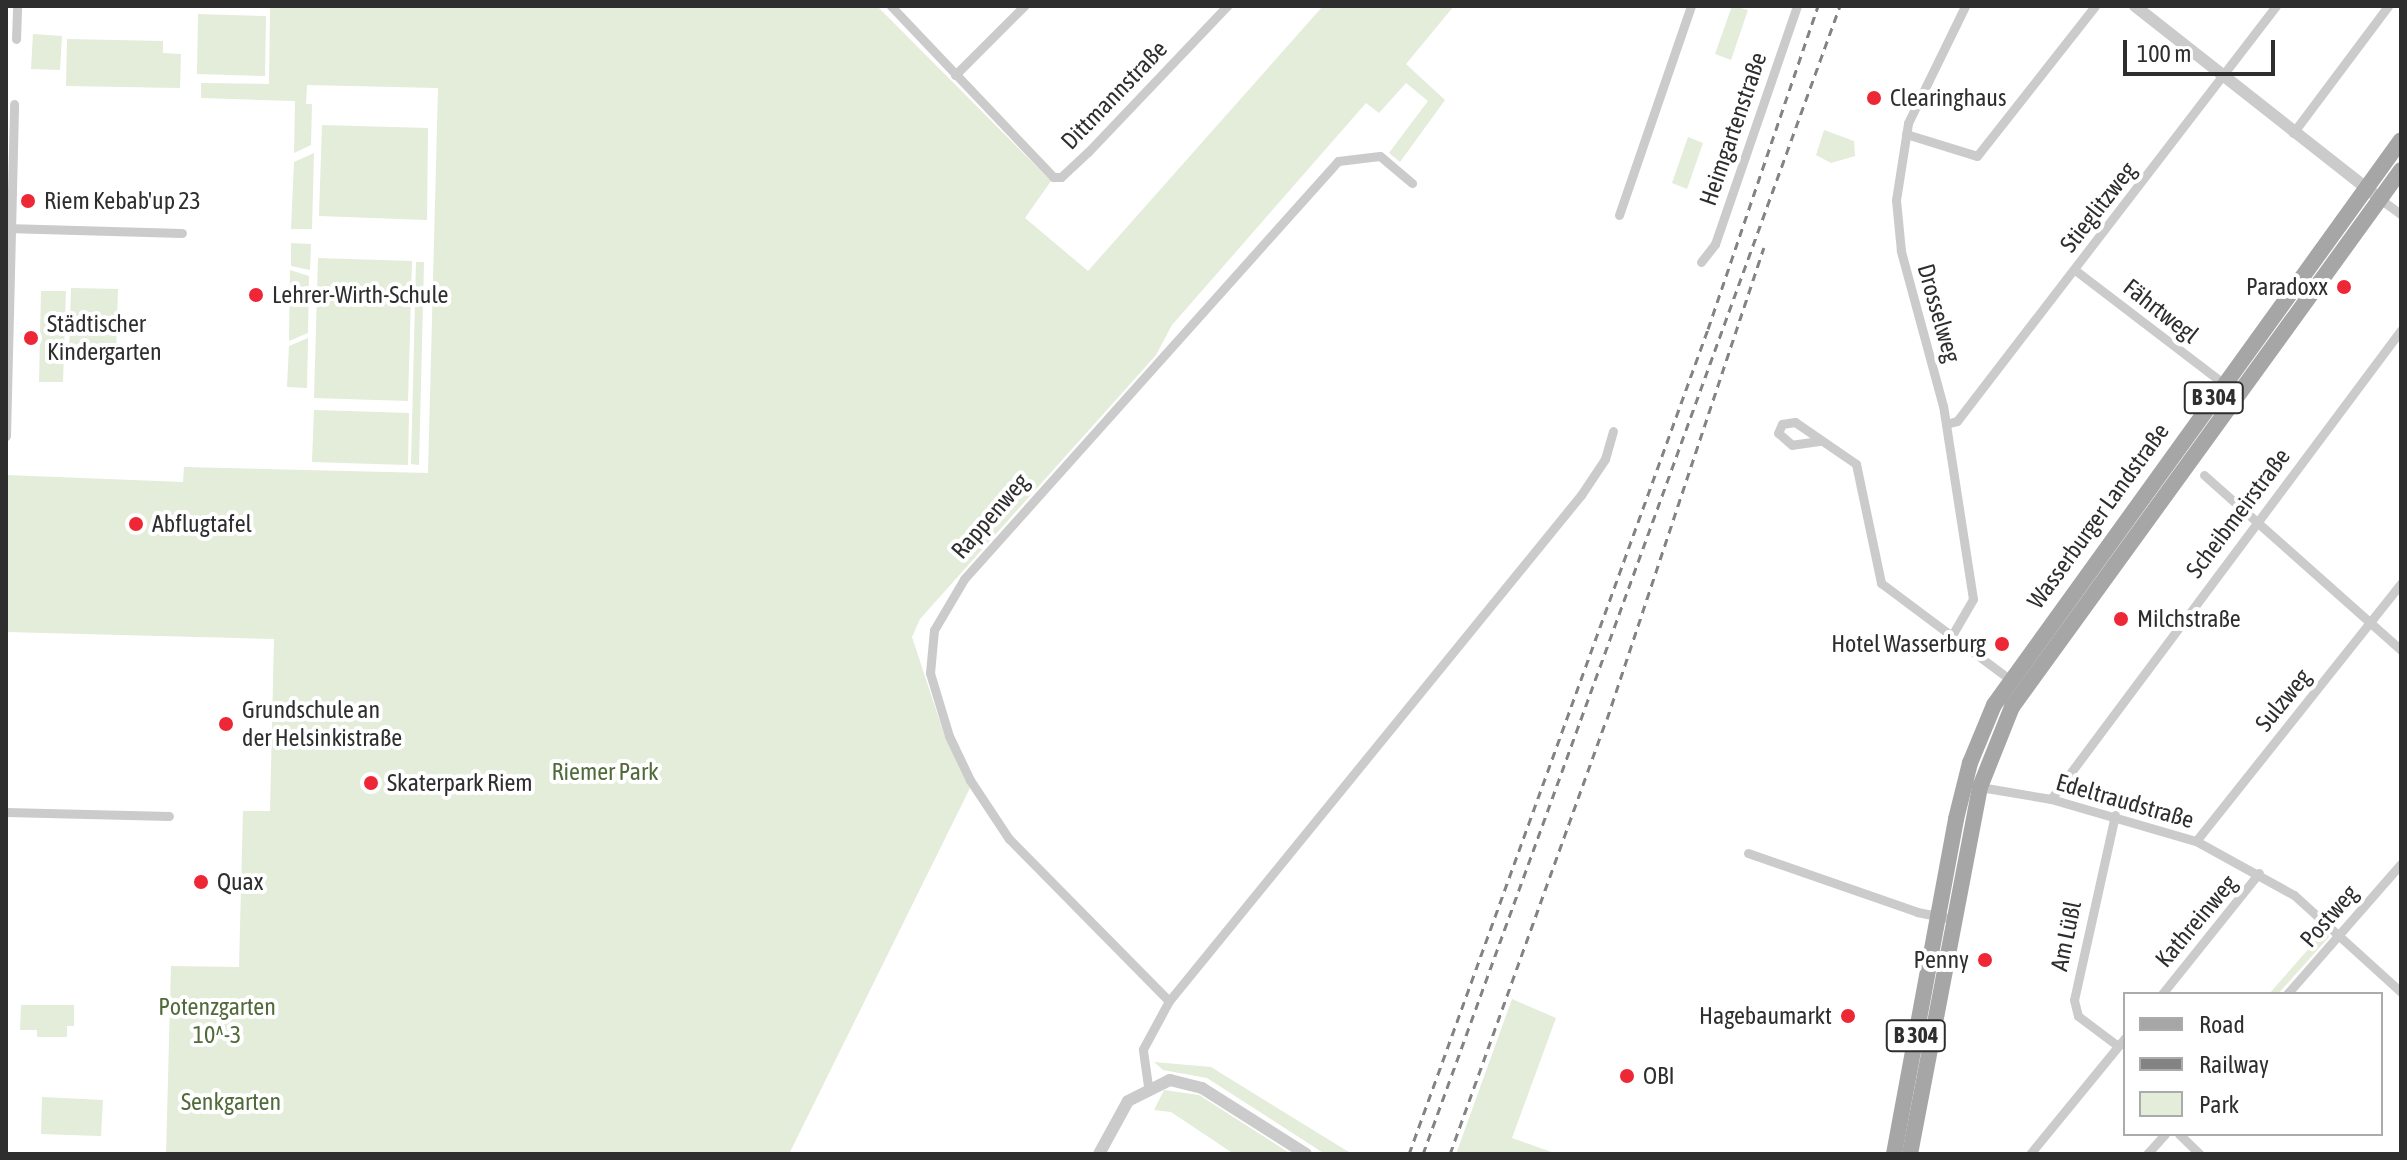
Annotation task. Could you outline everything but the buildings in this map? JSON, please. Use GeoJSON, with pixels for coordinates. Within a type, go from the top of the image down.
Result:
{"type":"FeatureCollection","features":[{"type":"Feature","properties":{"kind":"main road","name":"Wasserburger Landstraße"},"geometry":{"type":"LineString","coordinates":[[1910,1154],[1970,763],[2016,684],[2224,384],[2401,140]]}},
{"type":"Feature","properties":{"kind":"main road","name":"Wasserburger Landstraße"},"geometry":{"type":"LineString","coordinates":[[1894,1154],[1946,918],[1980,787],[2016,684],[2401,170]]}},
{"type":"Feature","properties":{"kind":"street"},"geometry":{"type":"LineString","coordinates":[[16,39],[17,6]]}},
{"type":"Feature","properties":{"kind":"street"},"geometry":{"type":"LineString","coordinates":[[891,6],[955,75],[1024,6]]}},
{"type":"Feature","properties":{"kind":"street","name":"Dittmannstraße"},"geometry":{"type":"LineString","coordinates":[[955,75],[1053,177],[1061,177],[1227,6]]}},
{"type":"Feature","properties":{"kind":"street"},"geometry":{"type":"LineString","coordinates":[[1619,215],[1691,6]]}},
{"type":"Feature","properties":{"kind":"street","name":"Heimgartenstraße"},"geometry":{"type":"LineString","coordinates":[[1701,262],[1715,244],[1797,6]]}},
{"type":"Feature","properties":{"kind":"street","name":"Drosselweg"},"geometry":{"type":"LineString","coordinates":[[1951,637],[1973,599],[1946,424],[1898,228],[1897,182],[1906,134],[1965,6]]}},
{"type":"Feature","properties":{"kind":"street"},"geometry":{"type":"LineString","coordinates":[[1906,134],[1977,156],[2095,6]]}},
{"type":"Feature","properties":{"kind":"street"},"geometry":{"type":"LineString","coordinates":[[2135,6],[2222,78],[2401,214]]}},
{"type":"Feature","properties":{"kind":"street","name":"Stieglitzweg"},"geometry":{"type":"LineString","coordinates":[[1946,424],[1957,421],[2276,6]]}},
{"type":"Feature","properties":{"kind":"street"},"geometry":{"type":"LineString","coordinates":[[2293,133],[2388,6]]}},
{"type":"Feature","properties":{"kind":"street"},"geometry":{"type":"LineString","coordinates":[[6,436],[14,104]]}},
{"type":"Feature","properties":{"kind":"street","name":"Rappenweg"},"geometry":{"type":"LineString","coordinates":[[1169,1001],[1045,878],[994,816],[949,736],[930,673],[931,640],[964,579],[1338,161],[1380,156],[1412,183]]}},
{"type":"Feature","properties":{"kind":"street"},"geometry":{"type":"LineString","coordinates":[[9,228],[182,233]]}},
{"type":"Feature","properties":{"kind":"street","name":"Fährtwegl"},"geometry":{"type":"LineString","coordinates":[[2075,270],[2224,384]]}},
{"type":"Feature","properties":{"kind":"street","name":"Scheibmeirstraße"},"geometry":{"type":"LineString","coordinates":[[2051,799],[2401,330]]}},
{"type":"Feature","properties":{"kind":"street"},"geometry":{"type":"LineString","coordinates":[[1148,1086],[1143,1049],[1169,1001],[1581,495],[1605,459],[1613,431]]}},
{"type":"Feature","properties":{"kind":"street"},"geometry":{"type":"LineString","coordinates":[[1819,441],[1856,464],[1881,583],[2016,684]]}},
{"type":"Feature","properties":{"kind":"street"},"geometry":{"type":"LineString","coordinates":[[2204,475],[2401,650]]}},
{"type":"Feature","properties":{"kind":"street","name":"Sulzweg"},"geometry":{"type":"LineString","coordinates":[[2196,841],[2401,583]]}},
{"type":"Feature","properties":{"kind":"street","name":"Edeltraudstraße"},"geometry":{"type":"LineString","coordinates":[[1980,787],[2051,799],[2115,815],[2196,841],[2259,873],[2340,933],[2401,992]]}},
{"type":"Feature","properties":{"kind":"street"},"geometry":{"type":"LineString","coordinates":[[6,812],[169,816]]}},
{"type":"Feature","properties":{"kind":"street","name":"Am Lüßl"},"geometry":{"type":"LineString","coordinates":[[2115,815],[2074,1000],[2078,1016],[2122,1042]]}},
{"type":"Feature","properties":{"kind":"street"},"geometry":{"type":"LineString","coordinates":[[1748,853],[1946,918]]}},
{"type":"Feature","properties":{"kind":"street","name":"Postweg"},"geometry":{"type":"LineString","coordinates":[[2289,992],[2401,864]]}},
{"type":"Feature","properties":{"kind":"street","name":"Kathreinweg"},"geometry":{"type":"LineString","coordinates":[[2164,992],[2259,873]]}},
{"type":"Feature","properties":{"kind":"street"},"geometry":{"type":"LineString","coordinates":[[2030,1154],[2122,1042]]}},
{"type":"Feature","properties":{"kind":"street"},"geometry":{"type":"LineString","coordinates":[[1099,1154],[1121,1109],[1148,1086],[1170,1080],[1193,1084],[1306,1154]]}},
{"type":"Feature","properties":{"kind":"street"},"geometry":{"type":"LineString","coordinates":[[2147,1154],[2163,1136]]}},
{"type":"Feature","properties":{"kind":"street"},"geometry":{"type":"LineString","coordinates":[[2181,1136],[2200,1154]]}},
{"type":"Feature","properties":{"kind":"green space","name":"Riemer Park"},"geometry":{"type":"Polygon","coordinates":[[[270,6],[877,6],[1051,181],[1025,218],[1088,271],[1323,6],[1454,6],[1406,64],[1445,100],[1400,162],[1389,153],[1428,101],[1406,83],[1379,113],[1366,103],[1172,325],[1156,355],[920,619],[912,637],[945,737],[970,788],[789,1154],[166,1154],[171,966],[239,967],[243,811],[270,811],[274,639],[6,632],[6,475],[183,482],[184,467],[428,473],[438,88],[307,85],[306,104],[312,104],[311,145],[294,153],[295,101],[201,98],[201,83],[269,84],[270,6]]]}},
{"type":"Feature","properties":{"kind":"green space"},"geometry":{"type":"Polygon","coordinates":[[[1732,6],[1748,10],[1731,60],[1715,54],[1732,6]]]}},
{"type":"Feature","properties":{"kind":"green space"},"geometry":{"type":"Polygon","coordinates":[[[198,14],[266,16],[265,76],[197,74],[198,14]]]}},
{"type":"Feature","properties":{"kind":"green space"},"geometry":{"type":"Polygon","coordinates":[[[33,34],[62,36],[60,70],[31,69],[33,34]]]}},
{"type":"Feature","properties":{"kind":"green space"},"geometry":{"type":"Polygon","coordinates":[[[67,39],[163,41],[163,53],[181,54],[180,88],[66,86],[67,39]]]}},
{"type":"Feature","properties":{"kind":"green space"},"geometry":{"type":"Polygon","coordinates":[[[322,125],[428,128],[427,220],[319,216],[322,125]]]}},
{"type":"Feature","properties":{"kind":"green space"},"geometry":{"type":"Polygon","coordinates":[[[1824,130],[1854,141],[1855,156],[1831,163],[1816,155],[1824,130]]]}},
{"type":"Feature","properties":{"kind":"green space"},"geometry":{"type":"Polygon","coordinates":[[[1688,137],[1703,143],[1687,189],[1672,183],[1688,137]]]}},
{"type":"Feature","properties":{"kind":"green space"},"geometry":{"type":"Polygon","coordinates":[[[314,153],[312,229],[291,229],[294,162],[314,153]]]}},
{"type":"Feature","properties":{"kind":"green space"},"geometry":{"type":"Polygon","coordinates":[[[291,243],[311,244],[310,270],[291,266],[291,243]]]}},
{"type":"Feature","properties":{"kind":"green space"},"geometry":{"type":"Polygon","coordinates":[[[318,258],[412,261],[408,401],[314,398],[318,258]]]}},
{"type":"Feature","properties":{"kind":"green space"},"geometry":{"type":"Polygon","coordinates":[[[416,262],[424,262],[419,465],[411,464],[416,262]]]}},
{"type":"Feature","properties":{"kind":"green space"},"geometry":{"type":"Polygon","coordinates":[[[290,270],[309,276],[308,333],[289,341],[290,270]]]}},
{"type":"Feature","properties":{"kind":"green space"},"geometry":{"type":"Polygon","coordinates":[[[71,288],[118,289],[116,356],[69,354],[71,288]]]}},
{"type":"Feature","properties":{"kind":"green space"},"geometry":{"type":"Polygon","coordinates":[[[41,291],[66,291],[63,382],[39,382],[41,291]]]}},
{"type":"Feature","properties":{"kind":"green space"},"geometry":{"type":"Polygon","coordinates":[[[308,338],[307,388],[287,387],[289,346],[308,338]]]}},
{"type":"Feature","properties":{"kind":"green space"},"geometry":{"type":"Polygon","coordinates":[[[314,410],[409,413],[408,465],[312,462],[314,410]]]}},
{"type":"Feature","properties":{"kind":"green space"},"geometry":{"type":"Polygon","coordinates":[[[2326,929],[2329,937],[2280,992],[2271,992],[2326,929]]]}},
{"type":"Feature","properties":{"kind":"green space"},"geometry":{"type":"Polygon","coordinates":[[[1512,999],[1556,1018],[1512,1138],[1557,1154],[1456,1154],[1512,999]]]}},
{"type":"Feature","properties":{"kind":"green space"},"geometry":{"type":"Polygon","coordinates":[[[21,1005],[74,1005],[74,1026],[67,1026],[67,1037],[37,1037],[37,1030],[20,1030],[21,1005]]]}},
{"type":"Feature","properties":{"kind":"green space"},"geometry":{"type":"Polygon","coordinates":[[[1154,1062],[1211,1067],[1352,1154],[1325,1154],[1207,1078],[1163,1070],[1154,1062]]]}},
{"type":"Feature","properties":{"kind":"green space"},"geometry":{"type":"Polygon","coordinates":[[[1164,1090],[1199,1095],[1291,1154],[1234,1154],[1171,1112],[1154,1110],[1164,1090]]]}},
{"type":"Feature","properties":{"kind":"green space"},"geometry":{"type":"Polygon","coordinates":[[[42,1097],[103,1100],[101,1136],[41,1134],[42,1097]]]}},
{"type":"Feature","properties":{"kind":"railway"},"geometry":{"type":"LineString","coordinates":[[1409,1154],[1708,329],[1818,6]]}},
{"type":"Feature","properties":{"kind":"railway"},"geometry":{"type":"LineString","coordinates":[[1423,1154],[1840,6]]}},
{"type":"Feature","properties":{"kind":"railway"},"geometry":{"type":"LineString","coordinates":[[1450,1154],[1607,719],[1764,247]]}},
{"type":"Feature","properties":{"kind":"place","name":"Clearinghaus"},"geometry":{"type":"Point","coordinates":[1874,98]}},
{"type":"Feature","properties":{"kind":"place","name":"Riem Kebab'up 23"},"geometry":{"type":"Point","coordinates":[28,201]}},
{"type":"Feature","properties":{"kind":"place","name":"Paradoxx"},"geometry":{"type":"Point","coordinates":[2344,287]}},
{"type":"Feature","properties":{"kind":"place","name":"Lehrer-Wirth-Schule"},"geometry":{"type":"Point","coordinates":[256,295]}},
{"type":"Feature","properties":{"kind":"place","name":"Städtischer Kindergarten"},"geometry":{"type":"Point","coordinates":[31,338]}},
{"type":"Feature","properties":{"kind":"place","name":"Abflugtafel"},"geometry":{"type":"Point","coordinates":[136,524]}},
{"type":"Feature","properties":{"kind":"place","name":"Milchstraße"},"geometry":{"type":"Point","coordinates":[2121,619]}},
{"type":"Feature","properties":{"kind":"place","name":"Hotel Wasserburg"},"geometry":{"type":"Point","coordinates":[2002,644]}},
{"type":"Feature","properties":{"kind":"place","name":"Grundschule an der Helsinkistraße"},"geometry":{"type":"Point","coordinates":[226,724]}},
{"type":"Feature","properties":{"kind":"place","name":"Skaterpark Riem"},"geometry":{"type":"Point","coordinates":[371,783]}},
{"type":"Feature","properties":{"kind":"place","name":"Quax"},"geometry":{"type":"Point","coordinates":[201,882]}},
{"type":"Feature","properties":{"kind":"place","name":"Penny"},"geometry":{"type":"Point","coordinates":[1985,960]}},
{"type":"Feature","properties":{"kind":"place","name":"Hagebaumarkt"},"geometry":{"type":"Point","coordinates":[1848,1016]}},
{"type":"Feature","properties":{"kind":"place","name":"OBI"},"geometry":{"type":"Point","coordinates":[1627,1076]}},
{"type":"Feature","properties":{"kind":"park label","name":"Potenzgarten 10^-3"},"geometry":{"type":"Point","coordinates":[217,1021]}},
{"type":"Feature","properties":{"kind":"park label","name":"Senkgarten"},"geometry":{"type":"Point","coordinates":[231,1102]}}]}
